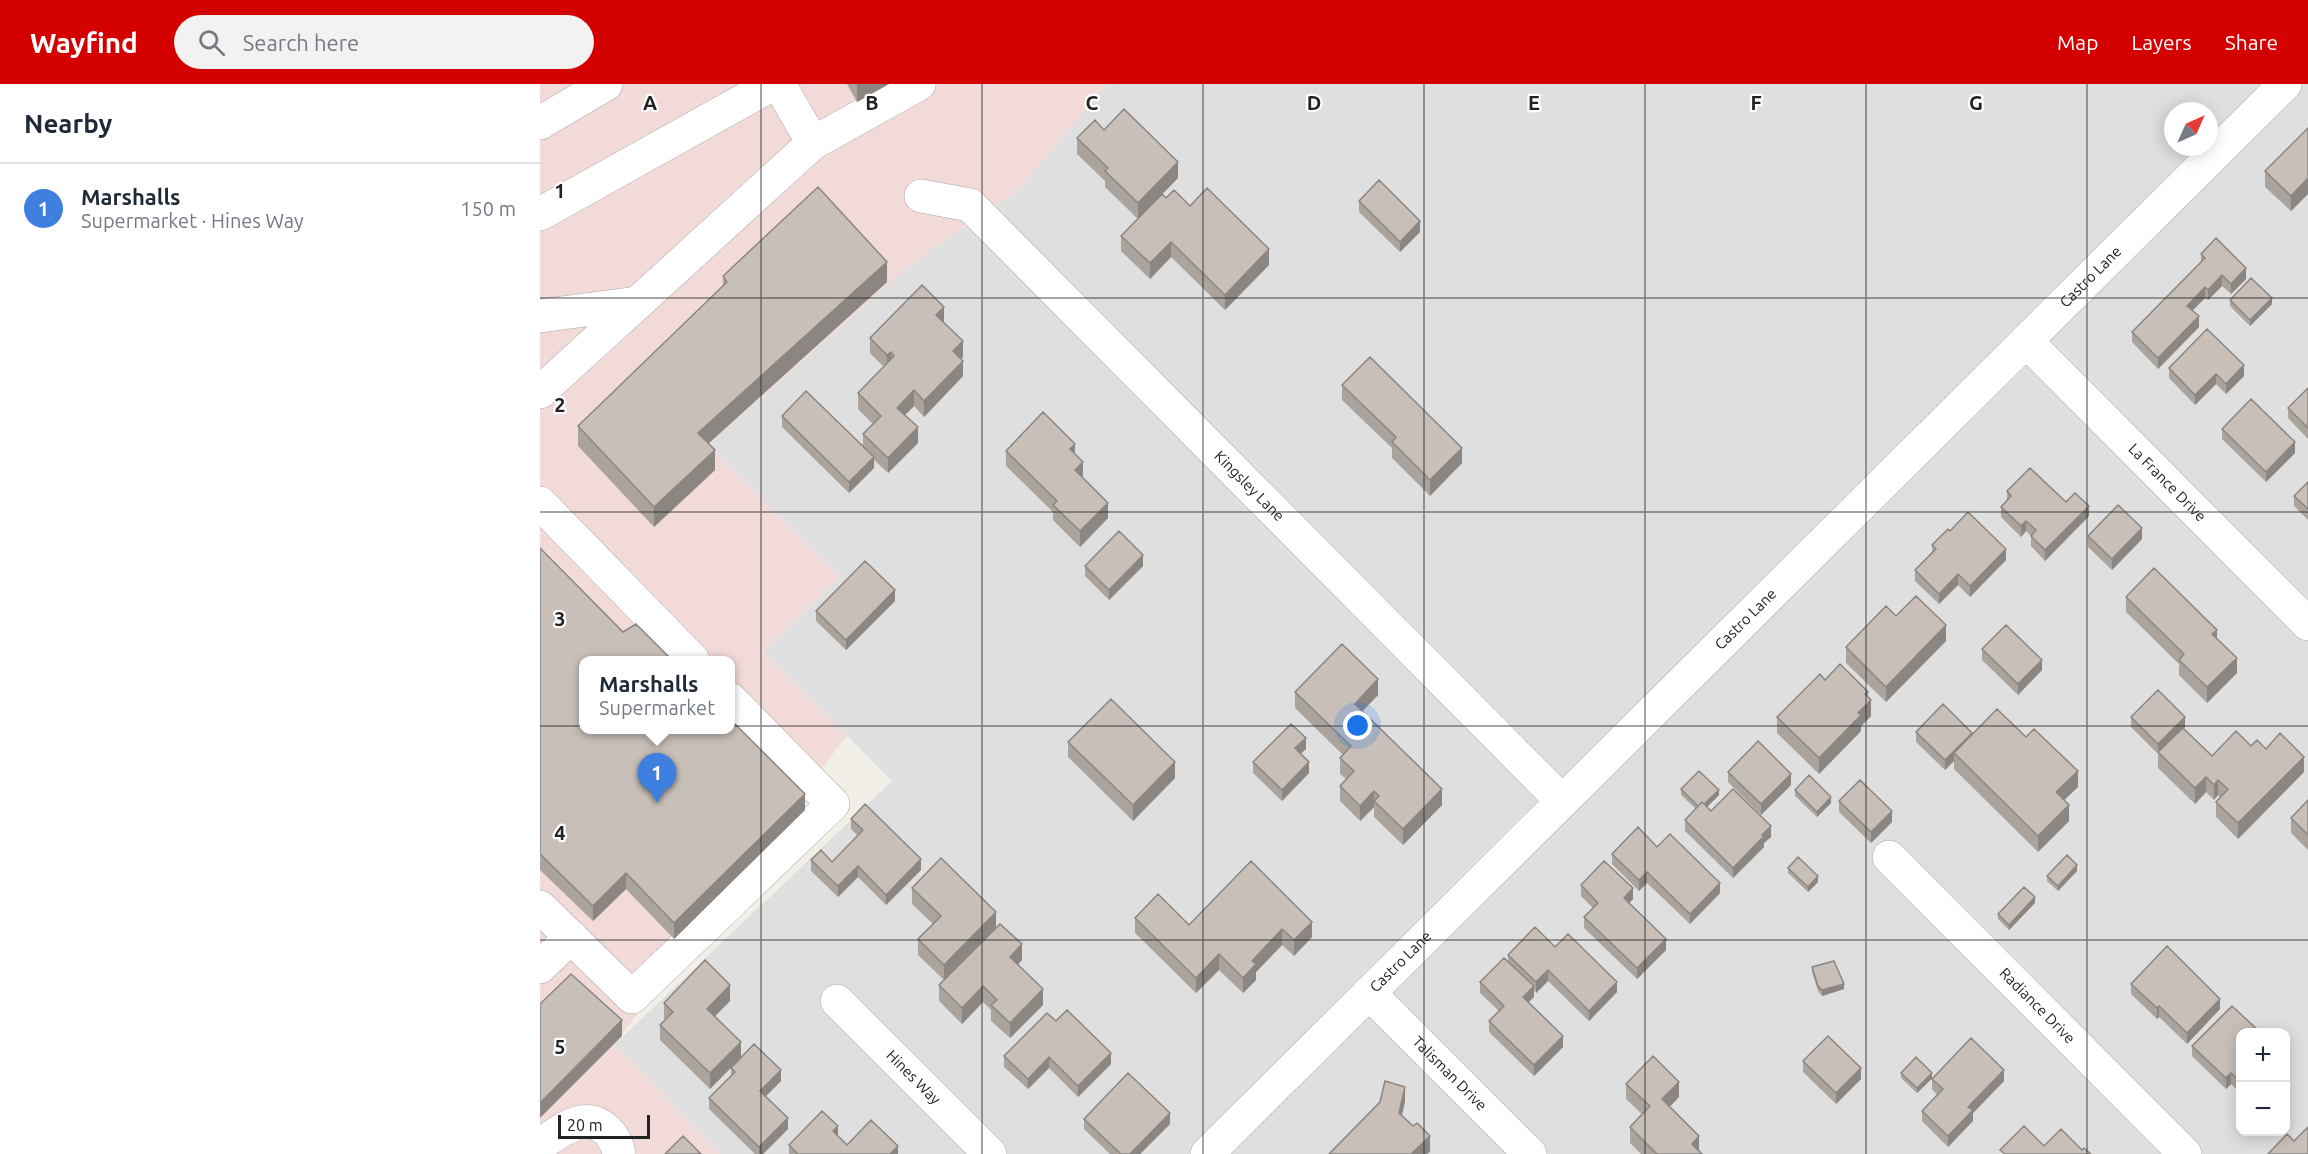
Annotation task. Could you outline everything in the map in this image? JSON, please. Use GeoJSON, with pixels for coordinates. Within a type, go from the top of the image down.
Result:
{"type":"FeatureCollection","features":[{"type":"Feature","properties":{"kind":"street"},"geometry":{"type":"LineString","coordinates":[[540,123],[606,84]]}},
{"type":"Feature","properties":{"kind":"street"},"geometry":{"type":"LineString","coordinates":[[540,214],[773,84]]}},
{"type":"Feature","properties":{"kind":"street"},"geometry":{"type":"LineString","coordinates":[[779,84],[813,143]]}},
{"type":"Feature","properties":{"kind":"street"},"geometry":{"type":"LineString","coordinates":[[540,392],[813,143],[919,84]]}},
{"type":"Feature","properties":{"kind":"street","name":"Castro Lane"},"geometry":{"type":"LineString","coordinates":[[1207,1154],[2285,84]]}},
{"type":"Feature","properties":{"kind":"street","name":"Kingsley Lane"},"geometry":{"type":"LineString","coordinates":[[921,196],[970,205],[1562,801]]}},
{"type":"Feature","properties":{"kind":"street"},"geometry":{"type":"LineString","coordinates":[[540,316],[638,303]]}},
{"type":"Feature","properties":{"kind":"street","name":"La France Drive"},"geometry":{"type":"LineString","coordinates":[[2026,341],[2308,624]]}},
{"type":"Feature","properties":{"kind":"street"},"geometry":{"type":"LineString","coordinates":[[540,503],[689,656]]}},
{"type":"Feature","properties":{"kind":"street"},"geometry":{"type":"LineString","coordinates":[[540,906],[632,997],[833,804],[735,704]]}},
{"type":"Feature","properties":{"kind":"street","name":"Radiance Drive"},"geometry":{"type":"LineString","coordinates":[[1890,857],[2185,1154]]}},
{"type":"Feature","properties":{"kind":"street"},"geometry":{"type":"LineString","coordinates":[[540,967],[571,937]]}},
{"type":"Feature","properties":{"kind":"street","name":"Talisman Drive"},"geometry":{"type":"LineString","coordinates":[[1369,993],[1530,1154]]}},
{"type":"Feature","properties":{"kind":"street","name":"Hines Way"},"geometry":{"type":"LineString","coordinates":[[837,1001],[990,1154]]}},
{"type":"Feature","properties":{"kind":"street"},"geometry":{"type":"LineString","coordinates":[[540,1145],[563,1130],[581,1122],[596,1122],[609,1130],[619,1154]]}},
{"type":"Feature","properties":{"kind":"shaded area"},"geometry":{"type":"Polygon","coordinates":[[[540,84],[1107,84],[1018,190],[912,263],[708,445],[839,577],[764,652],[847,735],[614,1045],[721,1154],[540,1154],[540,84]]]}},
{"type":"Feature","properties":{"kind":"shaded area"},"geometry":{"type":"Polygon","coordinates":[[[1107,84],[2308,84],[2308,1154],[721,1154],[614,1045],[892,781],[764,652],[839,577],[708,445],[912,263],[1018,190],[1107,84]]]}},
{"type":"Feature","properties":{"kind":"building"},"geometry":{"type":"Polygon","coordinates":[[[1124,109],[1178,162],[1138,203],[1105,171],[1108,168],[1077,138],[1095,120],[1104,130],[1124,109]]]}},
{"type":"Feature","properties":{"kind":"building"},"geometry":{"type":"Polygon","coordinates":[[[2308,128],[2308,178],[2291,196],[2265,171],[2308,128]]]}},
{"type":"Feature","properties":{"kind":"building"},"geometry":{"type":"Polygon","coordinates":[[[1379,180],[1420,221],[1400,242],[1359,201],[1379,180]]]}},
{"type":"Feature","properties":{"kind":"building"},"geometry":{"type":"Polygon","coordinates":[[[818,187],[887,262],[698,433],[715,450],[654,507],[578,426],[727,282],[723,276],[818,187]]]}},
{"type":"Feature","properties":{"kind":"building"},"geometry":{"type":"Polygon","coordinates":[[[1207,188],[1269,249],[1225,295],[1171,242],[1150,263],[1121,236],[1162,194],[1166,198],[1174,190],[1190,206],[1207,188]]]}},
{"type":"Feature","properties":{"kind":"building"},"geometry":{"type":"Polygon","coordinates":[[[2216,238],[2246,268],[2231,284],[2222,275],[2208,290],[2205,287],[2187,306],[2199,316],[2158,358],[2132,332],[2205,258],[2201,254],[2216,238]]]}},
{"type":"Feature","properties":{"kind":"building"},"geometry":{"type":"Polygon","coordinates":[[[2251,278],[2272,298],[2250,320],[2230,300],[2251,278]]]}},
{"type":"Feature","properties":{"kind":"building"},"geometry":{"type":"Polygon","coordinates":[[[922,285],[944,307],[936,315],[963,341],[953,351],[963,361],[924,401],[914,390],[897,408],[918,427],[888,458],[863,434],[881,416],[858,393],[894,356],[891,352],[887,355],[870,338],[922,285]]]}},
{"type":"Feature","properties":{"kind":"building"},"geometry":{"type":"Polygon","coordinates":[[[2207,329],[2244,365],[2226,384],[2216,374],[2195,395],[2169,368],[2207,329]]]}},
{"type":"Feature","properties":{"kind":"building"},"geometry":{"type":"Polygon","coordinates":[[[1370,357],[1462,448],[1430,480],[1392,442],[1396,437],[1342,385],[1370,357]]]}},
{"type":"Feature","properties":{"kind":"building"},"geometry":{"type":"Polygon","coordinates":[[[2308,388],[2308,428],[2288,408],[2308,388]]]}},
{"type":"Feature","properties":{"kind":"building"},"geometry":{"type":"Polygon","coordinates":[[[806,391],[874,457],[849,482],[782,416],[806,391]]]}},
{"type":"Feature","properties":{"kind":"building"},"geometry":{"type":"Polygon","coordinates":[[[2251,399],[2295,442],[2266,472],[2222,429],[2251,399]]]}},
{"type":"Feature","properties":{"kind":"building"},"geometry":{"type":"Polygon","coordinates":[[[1043,412],[1075,444],[1070,449],[1083,462],[1075,470],[1108,503],[1080,531],[1053,505],[1057,501],[1006,451],[1043,412]]]}},
{"type":"Feature","properties":{"kind":"building"},"geometry":{"type":"Polygon","coordinates":[[[2030,468],[2066,502],[2075,493],[2089,506],[2045,550],[2031,536],[2036,530],[2026,521],[2021,526],[2001,507],[2011,496],[2007,491],[2030,468]]]}},
{"type":"Feature","properties":{"kind":"building"},"geometry":{"type":"Polygon","coordinates":[[[2308,482],[2308,509],[2294,496],[2308,482]]]}},
{"type":"Feature","properties":{"kind":"building"},"geometry":{"type":"Polygon","coordinates":[[[2118,505],[2142,528],[2112,559],[2088,536],[2118,505]]]}},
{"type":"Feature","properties":{"kind":"building"},"geometry":{"type":"Polygon","coordinates":[[[1968,512],[2006,549],[1970,586],[1958,574],[1939,594],[1915,570],[1936,549],[1932,545],[1948,529],[1950,531],[1968,512]]]}},
{"type":"Feature","properties":{"kind":"building"},"geometry":{"type":"Polygon","coordinates":[[[1119,531],[1143,555],[1109,590],[1085,566],[1119,531]]]}},
{"type":"Feature","properties":{"kind":"building"},"geometry":{"type":"Polygon","coordinates":[[[540,548],[623,632],[636,624],[668,656],[579,656],[579,734],[735,734],[735,724],[805,794],[674,923],[626,873],[593,906],[540,854],[540,548]]]}},
{"type":"Feature","properties":{"kind":"building"},"geometry":{"type":"Polygon","coordinates":[[[865,561],[895,590],[846,640],[816,611],[865,561]]]}},
{"type":"Feature","properties":{"kind":"building"},"geometry":{"type":"Polygon","coordinates":[[[2154,568],[2217,630],[2212,634],[2237,658],[2207,687],[2179,660],[2184,654],[2126,597],[2154,568]]]}},
{"type":"Feature","properties":{"kind":"building"},"geometry":{"type":"Polygon","coordinates":[[[1916,596],[1946,625],[1886,687],[1846,647],[1886,606],[1896,616],[1916,596]]]}},
{"type":"Feature","properties":{"kind":"building"},"geometry":{"type":"Polygon","coordinates":[[[2006,625],[2042,660],[2018,684],[1982,649],[2006,625]]]}},
{"type":"Feature","properties":{"kind":"building"},"geometry":{"type":"Polygon","coordinates":[[[1342,644],[1378,679],[1355,704],[1442,789],[1403,829],[1374,801],[1379,796],[1374,791],[1360,806],[1340,786],[1354,771],[1340,758],[1351,746],[1295,692],[1342,644]]]}},
{"type":"Feature","properties":{"kind":"building"},"geometry":{"type":"Polygon","coordinates":[[[1840,664],[1868,692],[1865,694],[1871,700],[1858,713],[1861,715],[1819,758],[1777,717],[1820,674],[1825,680],[1840,664]]]}},
{"type":"Feature","properties":{"kind":"building"},"geometry":{"type":"Polygon","coordinates":[[[2158,690],[2185,717],[2158,744],[2131,717],[2158,690]]]}},
{"type":"Feature","properties":{"kind":"building"},"geometry":{"type":"Polygon","coordinates":[[[1111,699],[1175,762],[1133,805],[1068,742],[1111,699]]]}},
{"type":"Feature","properties":{"kind":"building"},"geometry":{"type":"Polygon","coordinates":[[[1943,704],[1972,733],[1945,760],[1916,732],[1943,704]]]}},
{"type":"Feature","properties":{"kind":"building"},"geometry":{"type":"Polygon","coordinates":[[[1997,709],[2026,737],[2034,729],[2078,771],[2056,792],[2069,805],[2038,836],[1954,753],[1997,709]]]}},
{"type":"Feature","properties":{"kind":"building"},"geometry":{"type":"Polygon","coordinates":[[[1291,724],[1306,738],[1295,748],[1309,762],[1282,790],[1253,762],[1291,724]]]}},
{"type":"Feature","properties":{"kind":"building"},"geometry":{"type":"Polygon","coordinates":[[[2183,728],[2212,756],[2236,731],[2251,746],[2257,740],[2266,749],[2280,733],[2304,757],[2238,823],[2216,802],[2228,789],[2218,780],[2214,785],[2206,777],[2195,788],[2158,752],[2183,728]]]}},
{"type":"Feature","properties":{"kind":"building"},"geometry":{"type":"Polygon","coordinates":[[[1758,741],[1791,774],[1761,804],[1728,772],[1758,741]]]}},
{"type":"Feature","properties":{"kind":"building"},"geometry":{"type":"Polygon","coordinates":[[[1699,771],[1719,790],[1704,804],[1702,802],[1698,806],[1681,789],[1699,771]]]}},
{"type":"Feature","properties":{"kind":"building"},"geometry":{"type":"Polygon","coordinates":[[[1809,775],[1831,797],[1817,812],[1795,790],[1809,775]]]}},
{"type":"Feature","properties":{"kind":"building"},"geometry":{"type":"Polygon","coordinates":[[[1860,780],[1892,811],[1871,832],[1839,801],[1860,780]]]}},
{"type":"Feature","properties":{"kind":"building"},"geometry":{"type":"Polygon","coordinates":[[[1733,789],[1771,826],[1733,868],[1685,820],[1702,802],[1711,811],[1733,789]]]}},
{"type":"Feature","properties":{"kind":"building"},"geometry":{"type":"Polygon","coordinates":[[[2308,800],[2308,835],[2291,818],[2308,800]]]}},
{"type":"Feature","properties":{"kind":"building"},"geometry":{"type":"Polygon","coordinates":[[[865,804],[921,859],[886,895],[858,866],[838,886],[811,860],[821,850],[832,862],[863,830],[851,819],[865,804]]]}},
{"type":"Feature","properties":{"kind":"building"},"geometry":{"type":"Polygon","coordinates":[[[1638,827],[1657,847],[1670,834],[1720,883],[1690,914],[1647,872],[1639,880],[1612,854],[1638,827]]]}},
{"type":"Feature","properties":{"kind":"building"},"geometry":{"type":"Polygon","coordinates":[[[2067,855],[2077,865],[2058,886],[2047,876],[2067,855]]]}},
{"type":"Feature","properties":{"kind":"building"},"geometry":{"type":"Polygon","coordinates":[[[1798,857],[1818,876],[1808,887],[1788,868],[1798,857]]]}},
{"type":"Feature","properties":{"kind":"building"},"geometry":{"type":"Polygon","coordinates":[[[941,858],[996,912],[944,965],[918,939],[941,916],[912,888],[941,858]]]}},
{"type":"Feature","properties":{"kind":"building"},"geometry":{"type":"Polygon","coordinates":[[[1251,861],[1312,922],[1294,940],[1282,929],[1252,961],[1256,964],[1243,978],[1219,954],[1196,978],[1135,918],[1158,894],[1189,925],[1251,861]]]}},
{"type":"Feature","properties":{"kind":"building"},"geometry":{"type":"Polygon","coordinates":[[[1604,861],[1633,888],[1624,898],[1666,939],[1637,968],[1584,917],[1598,903],[1581,885],[1604,861]]]}},
{"type":"Feature","properties":{"kind":"building"},"geometry":{"type":"Polygon","coordinates":[[[2024,887],[2035,897],[2009,925],[1998,914],[2024,887]]]}},
{"type":"Feature","properties":{"kind":"building"},"geometry":{"type":"Polygon","coordinates":[[[1000,924],[1022,944],[1010,957],[1043,989],[1010,1023],[991,1005],[997,1000],[983,986],[962,1008],[939,985],[1000,924]]]}},
{"type":"Feature","properties":{"kind":"building"},"geometry":{"type":"Polygon","coordinates":[[[1535,927],[1555,947],[1568,934],[1617,982],[1589,1011],[1548,970],[1536,982],[1508,955],[1535,927]]]}},
{"type":"Feature","properties":{"kind":"building"},"geometry":{"type":"Polygon","coordinates":[[[2167,946],[2220,999],[2187,1033],[2159,1006],[2157,1008],[2131,984],[2167,946]]]}},
{"type":"Feature","properties":{"kind":"building"},"geometry":{"type":"Polygon","coordinates":[[[1504,958],[1534,986],[1523,997],[1563,1036],[1534,1065],[1489,1021],[1504,1006],[1480,982],[1504,958]]]}},
{"type":"Feature","properties":{"kind":"building"},"geometry":{"type":"Polygon","coordinates":[[[705,960],[730,985],[707,1009],[741,1042],[710,1073],[660,1025],[673,1012],[664,1003],[705,960]]]}},
{"type":"Feature","properties":{"kind":"building"},"geometry":{"type":"Polygon","coordinates":[[[1834,961],[1844,984],[1822,990],[1818,986],[1812,967],[1834,961]]]}},
{"type":"Feature","properties":{"kind":"building"},"geometry":{"type":"Polygon","coordinates":[[[571,974],[622,1020],[540,1103],[540,1004],[571,974]]]}},
{"type":"Feature","properties":{"kind":"building"},"geometry":{"type":"Polygon","coordinates":[[[2232,1006],[2256,1028],[2236,1028],[2236,1078],[2231,1073],[2226,1078],[2192,1046],[2232,1006]]]}},
{"type":"Feature","properties":{"kind":"building"},"geometry":{"type":"Polygon","coordinates":[[[1067,1010],[1111,1053],[1078,1086],[1049,1057],[1028,1079],[1004,1056],[1047,1013],[1056,1021],[1067,1010]]]}},
{"type":"Feature","properties":{"kind":"building"},"geometry":{"type":"Polygon","coordinates":[[[1828,1036],[1861,1068],[1836,1093],[1803,1061],[1828,1036]]]}},
{"type":"Feature","properties":{"kind":"building"},"geometry":{"type":"Polygon","coordinates":[[[1971,1038],[2004,1070],[1968,1107],[1973,1110],[1948,1136],[1922,1111],[1943,1089],[1932,1079],[1971,1038]]]}},
{"type":"Feature","properties":{"kind":"building"},"geometry":{"type":"Polygon","coordinates":[[[754,1044],[781,1070],[760,1091],[788,1118],[759,1147],[709,1098],[735,1072],[731,1068],[754,1044]]]}},
{"type":"Feature","properties":{"kind":"building"},"geometry":{"type":"Polygon","coordinates":[[[1653,1056],[1679,1082],[1662,1099],[1699,1136],[1692,1144],[1702,1154],[1657,1154],[1630,1127],[1650,1106],[1626,1084],[1653,1056]]]}},
{"type":"Feature","properties":{"kind":"building"},"geometry":{"type":"Polygon","coordinates":[[[1916,1057],[1932,1073],[1917,1088],[1901,1073],[1916,1057]]]}},
{"type":"Feature","properties":{"kind":"building"},"geometry":{"type":"Polygon","coordinates":[[[1128,1073],[1170,1113],[1130,1154],[1121,1154],[1084,1119],[1128,1073]]]}},
{"type":"Feature","properties":{"kind":"building"},"geometry":{"type":"Polygon","coordinates":[[[1385,1081],[1405,1087],[1399,1113],[1413,1126],[1417,1123],[1430,1136],[1411,1154],[1329,1154],[1380,1102],[1385,1081]]]}},
{"type":"Feature","properties":{"kind":"building"},"geometry":{"type":"Polygon","coordinates":[[[822,1111],[838,1126],[833,1131],[847,1145],[871,1120],[898,1146],[890,1154],[798,1154],[789,1145],[822,1111]]]}},
{"type":"Feature","properties":{"kind":"building"},"geometry":{"type":"Polygon","coordinates":[[[2024,1126],[2044,1146],[2061,1129],[2082,1150],[2084,1148],[2091,1154],[2005,1154],[2000,1150],[2024,1126]]]}},
{"type":"Feature","properties":{"kind":"building"},"geometry":{"type":"Polygon","coordinates":[[[2308,1127],[2308,1154],[2268,1154],[2285,1136],[2289,1136],[2294,1141],[2308,1127]]]}},
{"type":"Feature","properties":{"kind":"building"},"geometry":{"type":"Polygon","coordinates":[[[683,1136],[701,1154],[665,1154],[683,1136]]]}},
{"type":"Feature","properties":{"kind":"place","name":"Marshalls"},"geometry":{"type":"Point","coordinates":[657,803]}}]}
